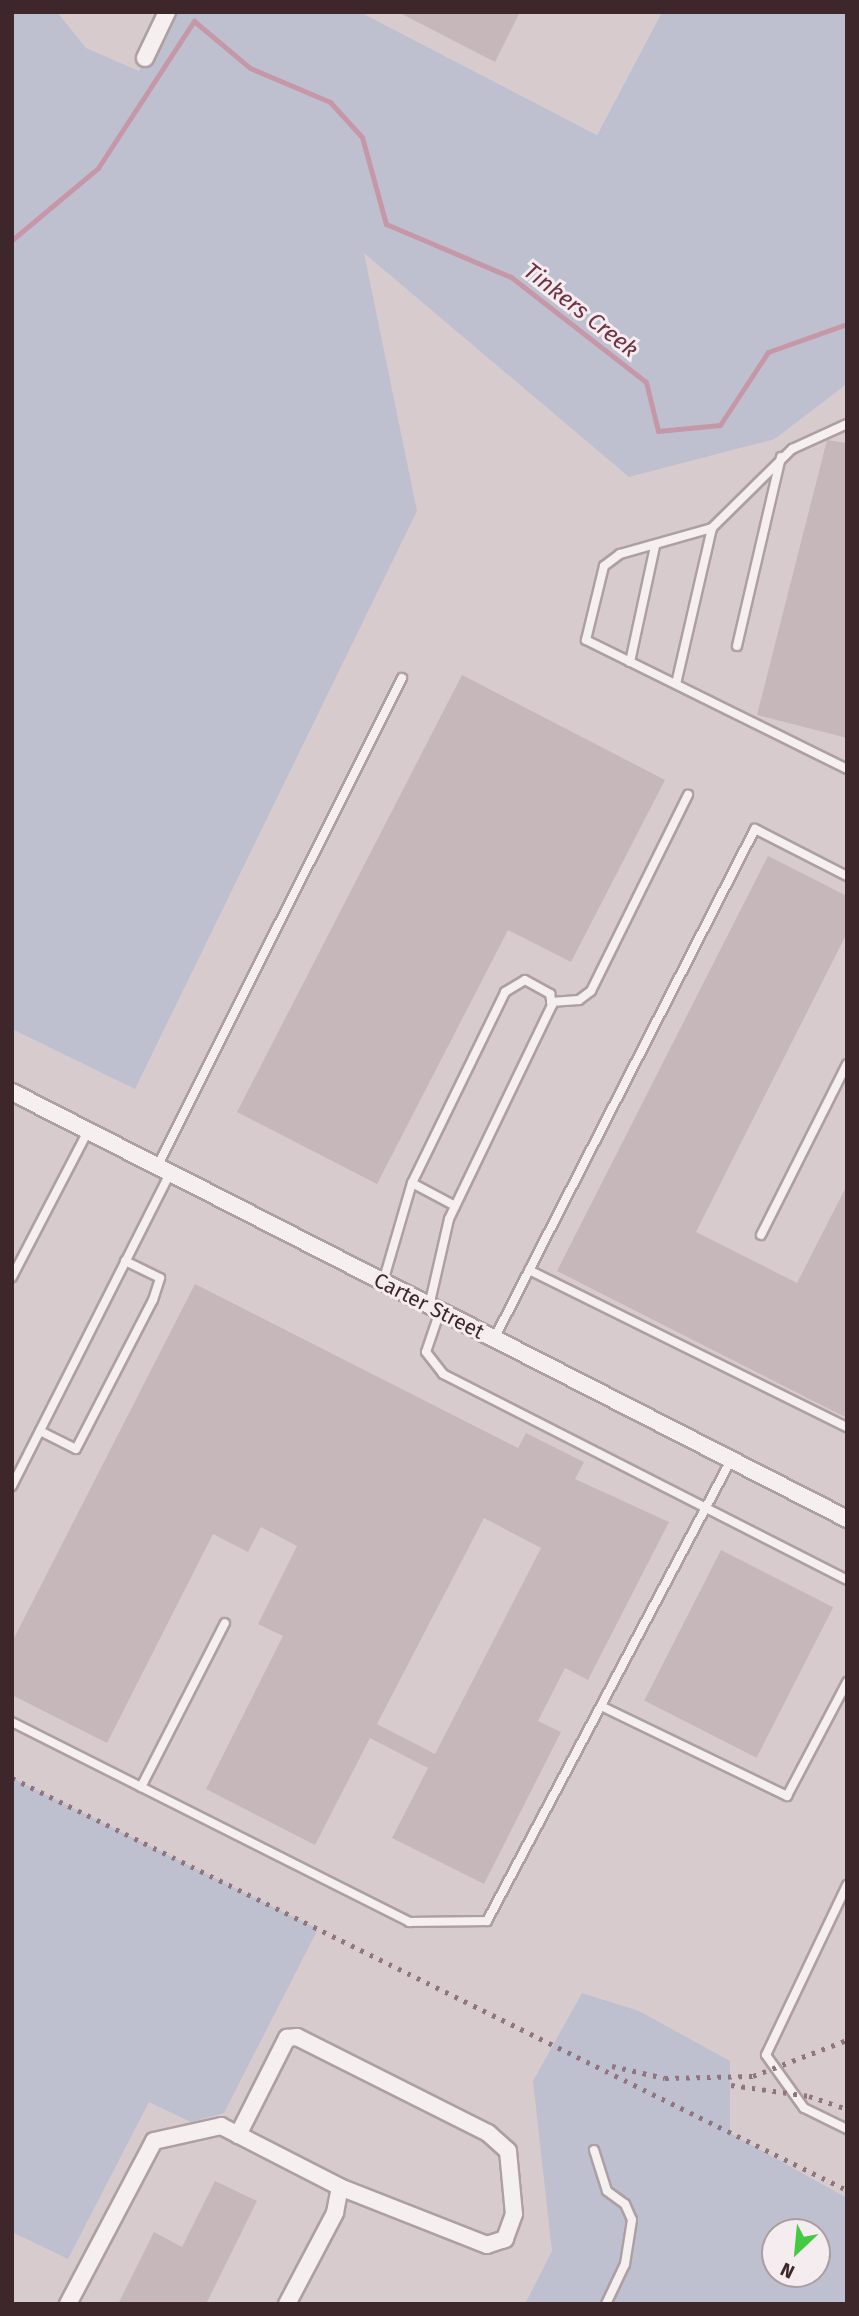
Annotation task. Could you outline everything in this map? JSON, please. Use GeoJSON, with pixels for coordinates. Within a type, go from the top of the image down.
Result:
{"type":"FeatureCollection","features":[{"type":"Feature","properties":{"kind":"street"},"geometry":{"type":"LineString","coordinates":[[145,58],[167,12]]}},
{"type":"Feature","properties":{"kind":"street","name":"Carter Street"},"geometry":{"type":"LineString","coordinates":[[12,1093],[847,1519]]}},
{"type":"Feature","properties":{"kind":"street"},"geometry":{"type":"LineString","coordinates":[[68,2304],[154,2141],[221,2126],[237,2135],[340,2187],[487,2245],[505,2239],[514,2214],[508,2151],[488,2133],[297,2037],[287,2038],[237,2135]]}},
{"type":"Feature","properties":{"kind":"street"},"geometry":{"type":"LineString","coordinates":[[287,2304],[335,2213],[340,2187]]}},
{"type":"Feature","properties":{"kind":"lane"},"geometry":{"type":"LineString","coordinates":[[847,424],[781,457],[712,528],[620,554],[604,566],[586,640],[847,769]]}},
{"type":"Feature","properties":{"kind":"lane"},"geometry":{"type":"LineString","coordinates":[[737,646],[781,457]]}},
{"type":"Feature","properties":{"kind":"lane"},"geometry":{"type":"LineString","coordinates":[[676,684],[712,528]]}},
{"type":"Feature","properties":{"kind":"lane"},"geometry":{"type":"LineString","coordinates":[[629,662],[655,546]]}},
{"type":"Feature","properties":{"kind":"lane"},"geometry":{"type":"LineString","coordinates":[[12,1486],[125,1261],[164,1170],[402,678]]}},
{"type":"Feature","properties":{"kind":"lane"},"geometry":{"type":"LineString","coordinates":[[551,1002],[579,1000],[591,991],[688,795]]}},
{"type":"Feature","properties":{"kind":"lane"},"geometry":{"type":"LineString","coordinates":[[494,1339],[755,829],[847,876]]}},
{"type":"Feature","properties":{"kind":"lane"},"geometry":{"type":"LineString","coordinates":[[383,1282],[412,1183],[512,983],[525,980],[550,993],[551,1002],[455,1206],[426,1352],[443,1374],[847,1580]]}},
{"type":"Feature","properties":{"kind":"lane"},"geometry":{"type":"LineString","coordinates":[[761,1235],[847,1063]]}},
{"type":"Feature","properties":{"kind":"lane"},"geometry":{"type":"LineString","coordinates":[[12,1277],[88,1131]]}},
{"type":"Feature","properties":{"kind":"lane"},"geometry":{"type":"LineString","coordinates":[[412,1183],[455,1206]]}},
{"type":"Feature","properties":{"kind":"lane"},"geometry":{"type":"LineString","coordinates":[[40,1431],[76,1449],[153,1300],[160,1278],[125,1261]]}},
{"type":"Feature","properties":{"kind":"lane"},"geometry":{"type":"LineString","coordinates":[[530,1270],[847,1427]]}},
{"type":"Feature","properties":{"kind":"lane"},"geometry":{"type":"LineString","coordinates":[[12,1722],[409,1923],[488,1921],[731,1460]]}},
{"type":"Feature","properties":{"kind":"lane"},"geometry":{"type":"LineString","coordinates":[[141,1787],[225,1623]]}},
{"type":"Feature","properties":{"kind":"lane"},"geometry":{"type":"LineString","coordinates":[[601,1706],[788,1796],[847,1682]]}},
{"type":"Feature","properties":{"kind":"lane"},"geometry":{"type":"LineString","coordinates":[[847,1885],[766,2055],[804,2108],[847,2129]]}},
{"type":"Feature","properties":{"kind":"lane"},"geometry":{"type":"LineString","coordinates":[[594,2150],[607,2191],[625,2204],[632,2220],[625,2264],[606,2304]]}},
{"type":"Feature","properties":{"kind":"shaded area"},"geometry":{"type":"Polygon","coordinates":[[[12,12],[167,12],[775,439],[847,384],[847,2304],[12,2304],[12,12]]]}},
{"type":"Feature","properties":{"kind":"shaded area"},"geometry":{"type":"Polygon","coordinates":[[[12,12],[57,12],[86,48],[139,71],[167,12],[360,12],[597,135],[662,12],[847,12],[847,384],[775,439],[629,477],[364,253],[417,511],[135,1089],[12,1029],[12,12]]]}},
{"type":"Feature","properties":{"kind":"shaded area"},"geometry":{"type":"Polygon","coordinates":[[[360,12],[662,12],[597,135],[360,12]]]}},
{"type":"Feature","properties":{"kind":"shaded area"},"geometry":{"type":"Polygon","coordinates":[[[12,1778],[318,1929],[224,2113],[191,2122],[149,2102],[68,2259],[12,2232],[12,1778]]]}},
{"type":"Feature","properties":{"kind":"shaded area"},"geometry":{"type":"Polygon","coordinates":[[[582,1993],[639,2011],[730,2061],[730,2133],[847,2198],[847,2304],[525,2304],[552,2251],[533,2081],[582,1993]]]}},
{"type":"Feature","properties":{"kind":"building"},"geometry":{"type":"Polygon","coordinates":[[[398,12],[520,12],[495,62],[398,12]]]}},
{"type":"Feature","properties":{"kind":"building"},"geometry":{"type":"Polygon","coordinates":[[[827,440],[847,443],[847,738],[757,715],[827,440]]]}},
{"type":"Feature","properties":{"kind":"building"},"geometry":{"type":"Polygon","coordinates":[[[462,675],[665,780],[571,962],[508,930],[377,1184],[237,1112],[462,675]]]}},
{"type":"Feature","properties":{"kind":"building"},"geometry":{"type":"Polygon","coordinates":[[[768,856],[847,896],[847,933],[696,1232],[797,1283],[847,1185],[847,1418],[557,1271],[768,856]]]}},
{"type":"Feature","properties":{"kind":"building"},"geometry":{"type":"Polygon","coordinates":[[[195,1284],[518,1448],[526,1433],[584,1462],[575,1479],[669,1522],[588,1680],[565,1668],[538,1721],[561,1732],[484,1884],[392,1838],[428,1768],[370,1738],[315,1845],[206,1789],[283,1636],[258,1624],[297,1546],[261,1527],[248,1552],[213,1534],[107,1743],[12,1695],[12,1642],[195,1284]],[[484,1518],[377,1724],[435,1754],[541,1548],[484,1518]]]}},
{"type":"Feature","properties":{"kind":"building"},"geometry":{"type":"Polygon","coordinates":[[[721,1550],[833,1607],[757,1758],[644,1701],[721,1550]]]}},
{"type":"Feature","properties":{"kind":"building"},"geometry":{"type":"Polygon","coordinates":[[[215,2181],[257,2201],[206,2304],[118,2304],[154,2232],[182,2247],[215,2181]]]}},
{"type":"Feature","properties":{"kind":"waterway","name":"Tinkers Creek"},"geometry":{"type":"LineString","coordinates":[[12,240],[98,168],[194,21],[250,68],[330,102],[362,137],[386,224],[511,277],[646,382],[658,431],[720,425],[768,352],[847,324]]}},
{"type":"Feature","properties":{"kind":"railway"},"geometry":{"type":"LineString","coordinates":[[12,1778],[847,2190]]}},
{"type":"Feature","properties":{"kind":"railway"},"geometry":{"type":"LineString","coordinates":[[612,2066],[665,2078],[753,2076],[847,2040]]}},
{"type":"Feature","properties":{"kind":"railway"},"geometry":{"type":"LineString","coordinates":[[731,2085],[809,2096],[847,2109]]}}]}
